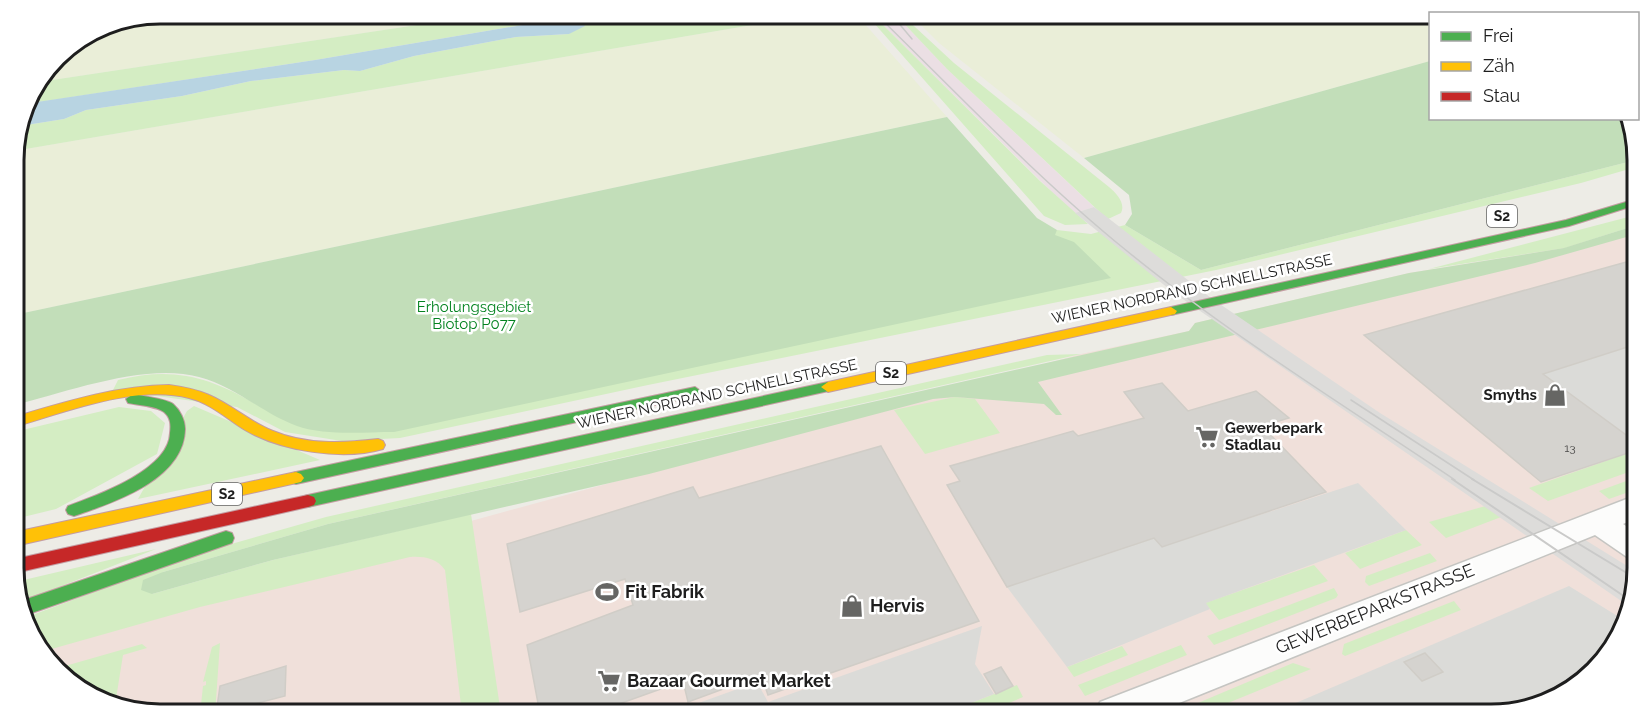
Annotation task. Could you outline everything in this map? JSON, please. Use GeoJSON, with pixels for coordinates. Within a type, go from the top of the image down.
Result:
{"type":"FeatureCollection","features":[{"type":"Feature","properties":{"kind":"highway","name":"WIENER NORDRAND SCHNELLSTRASSE"},"geometry":{"type":"LineString","coordinates":[[24,564],[1558,225],[1627,205]]}},
{"type":"Feature","properties":{"kind":"highway","name":"WIENER NORDRAND SCHNELLSTRASSE"},"geometry":{"type":"LineString","coordinates":[[24,537],[715,388]]}},
{"type":"Feature","properties":{"kind":"highway"},"geometry":{"type":"LineString","coordinates":[[24,420],[158,389],[187,393],[214,402],[265,434],[297,442],[330,447],[368,447],[408,441],[436,448]]}},
{"type":"Feature","properties":{"kind":"highway"},"geometry":{"type":"LineString","coordinates":[[24,535],[63,514],[99,502],[135,484],[162,463],[178,441],[178,422],[168,407],[120,397]]}},
{"type":"Feature","properties":{"kind":"highway"},"geometry":{"type":"LineString","coordinates":[[360,504],[371,502],[414,478]]}},
{"type":"Feature","properties":{"kind":"highway"},"geometry":{"type":"LineString","coordinates":[[30,606],[239,535]]}},
{"type":"Feature","properties":{"kind":"street","name":"GEWERBEPARKSTRASSE"},"geometry":{"type":"LineString","coordinates":[[1137,704],[1627,510]]}},
{"type":"Feature","properties":{"kind":"street"},"geometry":{"type":"LineString","coordinates":[[1598,522],[1627,541]]}},
{"type":"Feature","properties":{"kind":"shaded area"},"geometry":{"type":"Polygon","coordinates":[[[882,24],[904,24],[947,69],[1094,207],[1075,213],[882,24]]]}},
{"type":"Feature","properties":{"kind":"shaded area","name":"Gewerbepark Stadlau"},"geometry":{"type":"Polygon","coordinates":[[[1627,229],[1627,577],[1617,620],[1604,644],[1581,670],[1567,681],[1535,697],[1500,704],[160,704],[125,699],[92,686],[77,676],[50,648],[471,521],[1081,354],[1189,331],[1195,323],[1409,273],[1564,248],[1627,229]]]}},
{"type":"Feature","properties":{"kind":"shaded area"},"geometry":{"type":"Polygon","coordinates":[[[1627,347],[1627,436],[1543,374],[1627,347]]]}},
{"type":"Feature","properties":{"kind":"shaded area"},"geometry":{"type":"Polygon","coordinates":[[[1358,483],[1406,530],[1206,603],[1210,609],[1067,667],[1007,587],[1154,538],[1162,547],[1358,483]]]}},
{"type":"Feature","properties":{"kind":"shaded area"},"geometry":{"type":"Polygon","coordinates":[[[1569,586],[1618,616],[1604,644],[1581,670],[1567,681],[1535,697],[1500,704],[1293,704],[1569,586]]]}},
{"type":"Feature","properties":{"kind":"shaded area"},"geometry":{"type":"Polygon","coordinates":[[[982,626],[975,664],[994,694],[968,704],[696,704],[757,682],[768,702],[982,626]]]}},
{"type":"Feature","properties":{"kind":"green space"},"geometry":{"type":"Polygon","coordinates":[[[151,24],[424,24],[50,80],[70,58],[92,42],[116,31],[151,24]]]}},
{"type":"Feature","properties":{"kind":"green space"},"geometry":{"type":"Polygon","coordinates":[[[424,24],[528,24],[315,60],[37,102],[50,80],[424,24]]]}},
{"type":"Feature","properties":{"kind":"green space"},"geometry":{"type":"Polygon","coordinates":[[[576,24],[757,24],[24,149],[29,125],[64,119],[86,110],[182,96],[251,81],[344,70],[360,71],[414,56],[516,37],[569,34],[576,24]]]}},
{"type":"Feature","properties":{"kind":"green space"},"geometry":{"type":"Polygon","coordinates":[[[757,24],[865,24],[947,117],[24,313],[24,149],[757,24]]]}},
{"type":"Feature","properties":{"kind":"green space"},"geometry":{"type":"Polygon","coordinates":[[[875,24],[882,24],[1040,181],[1088,224],[1065,225],[1044,216],[875,24]]]}},
{"type":"Feature","properties":{"kind":"green space"},"geometry":{"type":"Polygon","coordinates":[[[904,24],[912,24],[954,63],[1109,187],[1121,202],[1121,213],[1108,219],[1104,216],[947,69],[904,24]]]}},
{"type":"Feature","properties":{"kind":"green space"},"geometry":{"type":"Polygon","coordinates":[[[920,24],[1429,24],[1429,61],[1084,158],[939,43],[920,24]]]}},
{"type":"Feature","properties":{"kind":"green space"},"geometry":{"type":"Polygon","coordinates":[[[1429,61],[1429,120],[1621,120],[1626,142],[1627,162],[1201,270],[1125,225],[1132,214],[1129,195],[1084,158],[1429,61]]]}},
{"type":"Feature","properties":{"kind":"green space","name":"Erholungsgebiet Biotop P077"},"geometry":{"type":"Polygon","coordinates":[[[947,117],[1037,218],[1057,230],[1055,235],[1074,242],[1111,278],[394,432],[345,433],[297,426],[272,415],[237,393],[212,381],[178,373],[155,373],[106,380],[24,402],[24,313],[947,117]]]}},
{"type":"Feature","properties":{"kind":"green space"},"geometry":{"type":"Polygon","coordinates":[[[1627,162],[1627,170],[1581,183],[1216,270],[648,385],[400,438],[342,441],[285,432],[237,407],[113,390],[118,380],[156,374],[174,374],[208,381],[259,406],[1054,234],[1057,230],[1091,234],[1125,225],[1201,270],[1627,162]]]}},
{"type":"Feature","properties":{"kind":"green space"},"geometry":{"type":"Polygon","coordinates":[[[1627,217],[1627,228],[1565,248],[1429,269],[1627,217]]]}},
{"type":"Feature","properties":{"kind":"green space"},"geometry":{"type":"Polygon","coordinates":[[[1627,228],[1627,237],[1535,263],[1038,382],[1062,415],[1056,415],[1044,404],[955,397],[933,399],[649,474],[273,560],[152,594],[141,590],[143,580],[163,572],[328,524],[1189,331],[1195,323],[1409,273],[1564,248],[1627,228]]]}},
{"type":"Feature","properties":{"kind":"green space"},"geometry":{"type":"Polygon","coordinates":[[[1081,354],[328,524],[163,572],[152,594],[273,560],[471,514],[500,704],[461,704],[445,570],[434,560],[425,558],[410,557],[200,607],[51,649],[33,615],[196,554],[326,517],[1047,355],[1081,354]]]}},
{"type":"Feature","properties":{"kind":"green space"},"geometry":{"type":"Polygon","coordinates":[[[955,397],[975,399],[1000,433],[925,454],[894,410],[955,397]]]}},
{"type":"Feature","properties":{"kind":"green space"},"geometry":{"type":"Polygon","coordinates":[[[194,406],[320,460],[138,499],[187,411],[194,406]]]}},
{"type":"Feature","properties":{"kind":"green space"},"geometry":{"type":"Polygon","coordinates":[[[119,407],[151,411],[165,423],[157,454],[56,509],[24,517],[24,430],[119,407]]]}},
{"type":"Feature","properties":{"kind":"green space"},"geometry":{"type":"Polygon","coordinates":[[[1627,454],[1627,473],[1548,501],[1529,488],[1627,454]]]}},
{"type":"Feature","properties":{"kind":"green space"},"geometry":{"type":"Polygon","coordinates":[[[1627,481],[1627,493],[1609,499],[1599,491],[1627,481]]]}},
{"type":"Feature","properties":{"kind":"green space"},"geometry":{"type":"Polygon","coordinates":[[[1496,503],[1509,514],[1446,538],[1429,522],[1496,503]]]}},
{"type":"Feature","properties":{"kind":"green space"},"geometry":{"type":"Polygon","coordinates":[[[1406,530],[1422,545],[1360,569],[1345,553],[1406,530]]]}},
{"type":"Feature","properties":{"kind":"green space"},"geometry":{"type":"Polygon","coordinates":[[[156,549],[28,599],[25,580],[156,549]]]}},
{"type":"Feature","properties":{"kind":"green space"},"geometry":{"type":"Polygon","coordinates":[[[1430,553],[1437,561],[1369,586],[1365,582],[1366,576],[1430,553]]]}},
{"type":"Feature","properties":{"kind":"green space"},"geometry":{"type":"Polygon","coordinates":[[[1314,565],[1328,581],[1219,620],[1205,603],[1314,565]]]}},
{"type":"Feature","properties":{"kind":"green space"},"geometry":{"type":"Polygon","coordinates":[[[1334,588],[1338,595],[1336,598],[1214,645],[1207,636],[1334,588]]]}},
{"type":"Feature","properties":{"kind":"green space"},"geometry":{"type":"Polygon","coordinates":[[[1454,601],[1461,610],[1345,656],[1342,654],[1344,644],[1454,601]]]}},
{"type":"Feature","properties":{"kind":"green space"},"geometry":{"type":"Polygon","coordinates":[[[220,643],[216,704],[201,704],[203,686],[206,685],[206,681],[203,682],[212,647],[220,643]]]}},
{"type":"Feature","properties":{"kind":"green space"},"geometry":{"type":"Polygon","coordinates":[[[142,644],[147,648],[123,655],[116,696],[92,686],[66,666],[142,644]]]}},
{"type":"Feature","properties":{"kind":"green space"},"geometry":{"type":"Polygon","coordinates":[[[1181,645],[1187,655],[1085,696],[1078,685],[1181,645]]]}},
{"type":"Feature","properties":{"kind":"green space"},"geometry":{"type":"Polygon","coordinates":[[[1122,646],[1128,655],[1074,677],[1067,667],[1122,646]]]}},
{"type":"Feature","properties":{"kind":"green space"},"geometry":{"type":"Polygon","coordinates":[[[1293,663],[1311,669],[1225,704],[1196,704],[1293,663]]]}},
{"type":"Feature","properties":{"kind":"green space"},"geometry":{"type":"Polygon","coordinates":[[[1017,685],[1023,697],[1007,704],[969,704],[1017,685]]]}},
{"type":"Feature","properties":{"kind":"water"},"geometry":{"type":"Polygon","coordinates":[[[528,24],[584,24],[585,26],[569,34],[516,37],[414,56],[360,71],[344,70],[251,81],[182,96],[86,110],[64,119],[29,125],[37,102],[315,60],[528,24]]]}},
{"type":"Feature","properties":{"kind":"pier"},"geometry":{"type":"Polygon","coordinates":[[[1094,207],[1211,298],[1380,413],[1627,566],[1622,602],[1174,293],[1075,213],[1094,207]]]}},
{"type":"Feature","properties":{"kind":"building"},"geometry":{"type":"Polygon","coordinates":[[[1627,262],[1627,347],[1543,374],[1627,436],[1627,453],[1541,482],[1364,335],[1627,262]]]}},
{"type":"Feature","properties":{"kind":"building"},"geometry":{"type":"Polygon","coordinates":[[[1162,383],[1188,411],[1256,391],[1289,418],[1262,426],[1326,492],[1162,547],[1154,538],[1007,587],[947,485],[960,481],[950,466],[1073,431],[1078,436],[1144,418],[1124,392],[1162,383]]]}},
{"type":"Feature","properties":{"kind":"building"},"geometry":{"type":"Polygon","coordinates":[[[881,446],[979,621],[768,695],[761,675],[688,702],[683,681],[619,704],[538,704],[527,645],[633,605],[625,579],[520,612],[507,544],[693,487],[699,498],[881,446]]]}},
{"type":"Feature","properties":{"kind":"building"},"geometry":{"type":"Polygon","coordinates":[[[1425,653],[1443,672],[1422,681],[1404,662],[1425,653]]]}},
{"type":"Feature","properties":{"kind":"building"},"geometry":{"type":"Polygon","coordinates":[[[286,666],[285,696],[254,704],[217,704],[220,686],[286,666]]]}},
{"type":"Feature","properties":{"kind":"building"},"geometry":{"type":"Polygon","coordinates":[[[1001,667],[1013,686],[996,694],[984,674],[1001,667]]]}},
{"type":"Feature","properties":{"kind":"tram line"},"geometry":{"type":"LineString","coordinates":[[886,24],[1030,165],[1127,251],[1247,341],[1455,480]]}},
{"type":"Feature","properties":{"kind":"tram line"},"geometry":{"type":"LineString","coordinates":[[899,24],[912,39]]}},
{"type":"Feature","properties":{"kind":"tram line"},"geometry":{"type":"LineString","coordinates":[[1351,400],[1474,480]]}},
{"type":"Feature","properties":{"kind":"tram line"},"geometry":{"type":"LineString","coordinates":[[1452,479],[1624,596]]}},
{"type":"Feature","properties":{"kind":"tram line"},"geometry":{"type":"LineString","coordinates":[[1472,479],[1627,573]]}},
{"type":"Feature","properties":{"kind":"traffic: fast"},"geometry":{"type":"LineString","coordinates":[[1171,311],[1569,223],[1627,205]]}},
{"type":"Feature","properties":{"kind":"traffic: fast"},"geometry":{"type":"LineString","coordinates":[[308,501],[828,387]]}},
{"type":"Feature","properties":{"kind":"traffic: fast"},"geometry":{"type":"LineString","coordinates":[[296,478],[695,392]]}},
{"type":"Feature","properties":{"kind":"traffic: fast"},"geometry":{"type":"LineString","coordinates":[[74,510],[124,490],[158,467],[170,454],[177,439],[178,423],[175,417],[168,407],[133,399]]}},
{"type":"Feature","properties":{"kind":"traffic: fast"},"geometry":{"type":"LineString","coordinates":[[30,606],[226,538]]}},
{"type":"Feature","properties":{"kind":"traffic: slow"},"geometry":{"type":"LineString","coordinates":[[828,387],[1171,311]]}},
{"type":"Feature","properties":{"kind":"traffic: slow"},"geometry":{"type":"LineString","coordinates":[[24,419],[124,393],[169,390],[189,393],[206,399],[253,428],[282,440],[330,447],[378,445]]}},
{"type":"Feature","properties":{"kind":"traffic: slow"},"geometry":{"type":"LineString","coordinates":[[24,537],[296,478]]}},
{"type":"Feature","properties":{"kind":"traffic: jam"},"geometry":{"type":"LineString","coordinates":[[24,564],[308,501]]}},
{"type":"Feature","properties":{"kind":"place","name":"Smyths"},"geometry":{"type":"Point","coordinates":[1555,395]}},
{"type":"Feature","properties":{"kind":"place","name":"Gewerbepark Stadlau"},"geometry":{"type":"Point","coordinates":[1207,437]}},
{"type":"Feature","properties":{"kind":"place","name":"Fit Fabrik"},"geometry":{"type":"Point","coordinates":[607,592]}},
{"type":"Feature","properties":{"kind":"place","name":"Hervis"},"geometry":{"type":"Point","coordinates":[852,606]}},
{"type":"Feature","properties":{"kind":"place","name":"Bazaar Gourmet Market"},"geometry":{"type":"Point","coordinates":[609,681]}}]}
